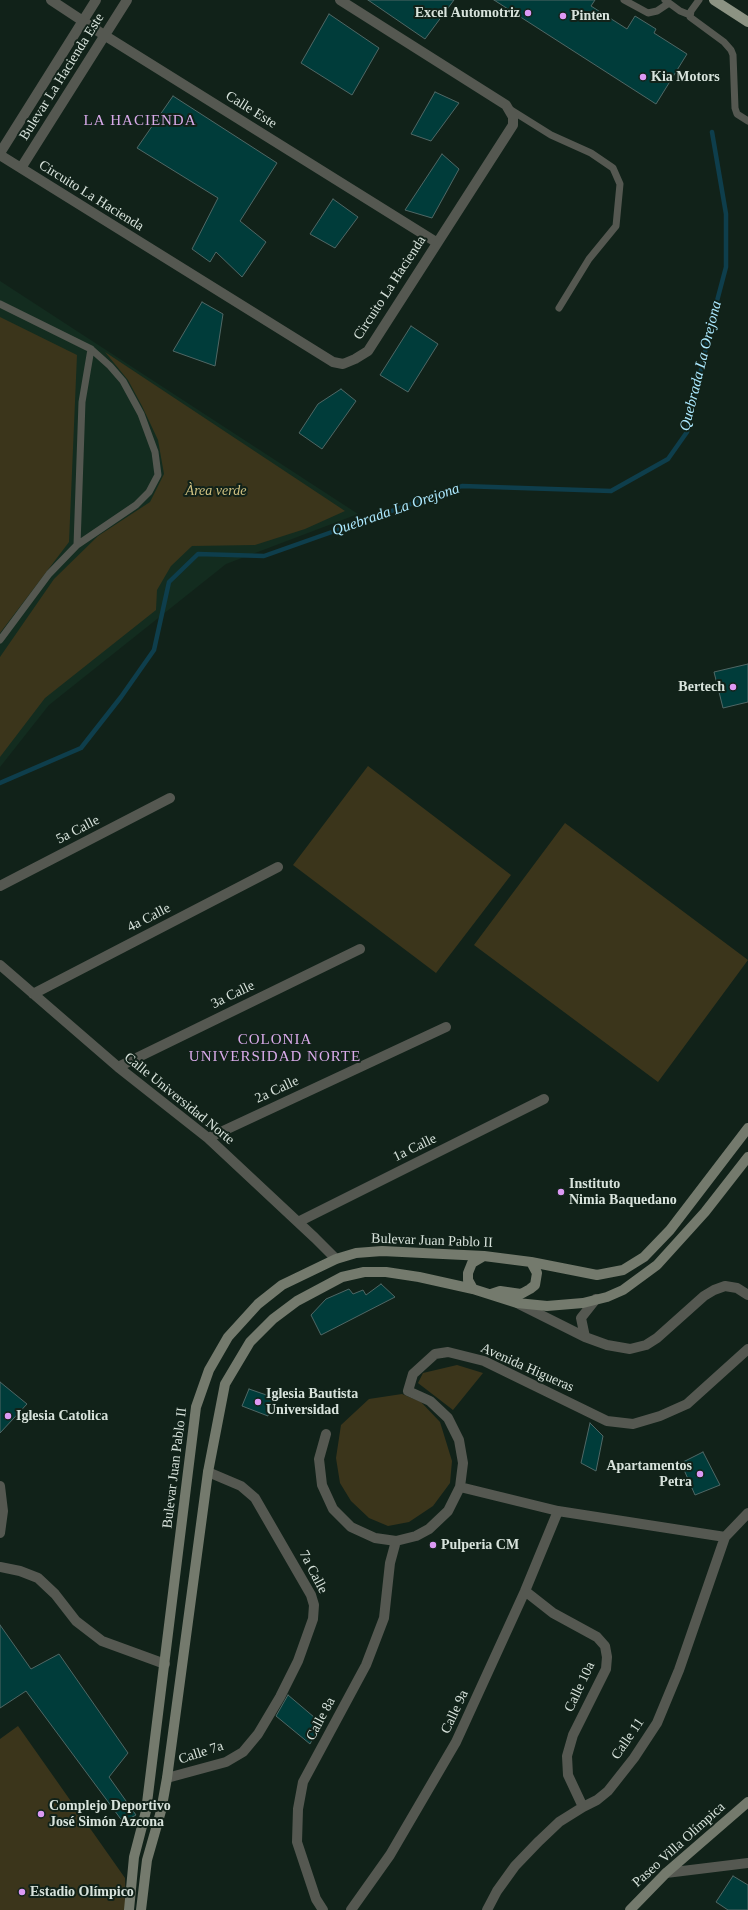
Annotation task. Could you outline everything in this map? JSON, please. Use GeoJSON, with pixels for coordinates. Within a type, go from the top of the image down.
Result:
{"type":"FeatureCollection","features":[{"type":"Feature","properties":{"kind":"main road"},"geometry":{"type":"LineString","coordinates":[[714,0],[748,22]]}},
{"type":"Feature","properties":{"kind":"main road","name":"Bulevar Juan Pablo II"},"geometry":{"type":"LineString","coordinates":[[128,1910],[134,1857],[146,1811],[196,1407],[209,1370],[228,1337],[258,1304],[282,1285],[336,1260],[356,1253],[382,1251],[484,1256],[531,1262],[597,1275],[623,1270],[644,1257],[670,1230],[748,1128]]}},
{"type":"Feature","properties":{"kind":"main road"},"geometry":{"type":"LineString","coordinates":[[141,1910],[147,1860],[167,1778],[208,1472],[225,1384],[250,1342],[273,1319],[297,1301],[342,1277],[364,1272],[386,1272],[419,1277],[473,1289],[517,1303],[547,1306],[583,1302],[623,1290],[657,1265],[700,1218],[748,1157]]}},
{"type":"Feature","properties":{"kind":"main road"},"geometry":{"type":"LineString","coordinates":[[473,1289],[468,1280],[468,1273],[472,1263],[484,1256]]}},
{"type":"Feature","properties":{"kind":"main road"},"geometry":{"type":"LineString","coordinates":[[489,1294],[500,1291],[521,1294],[530,1289],[535,1284],[537,1273],[531,1262]]}},
{"type":"Feature","properties":{"kind":"main road","name":"Paseo Villa Olímpica"},"geometry":{"type":"LineString","coordinates":[[630,1910],[666,1873],[748,1802]]}},
{"type":"Feature","properties":{"kind":"street","name":"Calle Este"},"geometry":{"type":"LineString","coordinates":[[51,0],[84,20],[104,35],[436,242]]}},
{"type":"Feature","properties":{"kind":"street","name":"Bulevar La Hacienda Este"},"geometry":{"type":"LineString","coordinates":[[0,154],[96,0]]}},
{"type":"Feature","properties":{"kind":"street","name":"Bulevar La Hacienda Este"},"geometry":{"type":"LineString","coordinates":[[21,168],[127,0]]}},
{"type":"Feature","properties":{"kind":"street"},"geometry":{"type":"LineString","coordinates":[[340,0],[506,105],[510,110]]}},
{"type":"Feature","properties":{"kind":"street","name":"Circuito La Hacienda"},"geometry":{"type":"LineString","coordinates":[[0,154],[333,362],[343,364],[368,351],[436,242],[513,125],[513,117],[510,110]]}},
{"type":"Feature","properties":{"kind":"street","name":"5a Calle"},"geometry":{"type":"LineString","coordinates":[[0,886],[170,798]]}},
{"type":"Feature","properties":{"kind":"street","name":"4a Calle"},"geometry":{"type":"LineString","coordinates":[[33,994],[278,867]]}},
{"type":"Feature","properties":{"kind":"street","name":"3a Calle"},"geometry":{"type":"LineString","coordinates":[[118,1066],[360,949]]}},
{"type":"Feature","properties":{"kind":"street","name":"Calle Universidad Norte"},"geometry":{"type":"LineString","coordinates":[[0,965],[118,1066],[208,1138],[316,1238],[336,1260]]}},
{"type":"Feature","properties":{"kind":"street","name":"2a Calle"},"geometry":{"type":"LineString","coordinates":[[208,1138],[446,1027]]}},
{"type":"Feature","properties":{"kind":"street","name":"1a Calle"},"geometry":{"type":"LineString","coordinates":[[298,1222],[544,1099]]}},
{"type":"Feature","properties":{"kind":"street"},"geometry":{"type":"LineString","coordinates":[[517,1303],[585,1337],[607,1345],[630,1349],[646,1345],[714,1290],[725,1286],[737,1288],[748,1295]]}},
{"type":"Feature","properties":{"kind":"street"},"geometry":{"type":"LineString","coordinates":[[585,1337],[581,1318],[596,1299]]}},
{"type":"Feature","properties":{"kind":"street","name":"Avenida Higueras"},"geometry":{"type":"LineString","coordinates":[[326,1434],[319,1459],[322,1485],[333,1509],[351,1527],[375,1538],[396,1541],[416,1536],[429,1529],[448,1511],[460,1487],[463,1463],[459,1440],[448,1418],[430,1402],[408,1391],[413,1374],[435,1354],[448,1352],[484,1361],[607,1421],[633,1424],[660,1416],[687,1404],[748,1349]]}},
{"type":"Feature","properties":{"kind":"street","name":"7a Calle"},"geometry":{"type":"LineString","coordinates":[[208,1472],[241,1486],[255,1498],[311,1595],[314,1605],[312,1619],[298,1660],[280,1697],[258,1734]]}},
{"type":"Feature","properties":{"kind":"street"},"geometry":{"type":"LineString","coordinates":[[0,1486],[3,1511],[0,1533]]}},
{"type":"Feature","properties":{"kind":"street"},"geometry":{"type":"LineString","coordinates":[[460,1487],[558,1511],[726,1537],[748,1513]]}},
{"type":"Feature","properties":{"kind":"street","name":"Calle 9a"},"geometry":{"type":"LineString","coordinates":[[351,1910],[390,1855],[456,1742],[525,1591],[558,1511]]}},
{"type":"Feature","properties":{"kind":"street","name":"Calle 11"},"geometry":{"type":"LineString","coordinates":[[487,1910],[502,1884],[534,1846],[559,1822],[597,1800],[608,1791],[634,1758],[656,1723],[679,1670],[726,1537]]}},
{"type":"Feature","properties":{"kind":"street","name":"Calle 8a"},"geometry":{"type":"LineString","coordinates":[[323,1910],[316,1899],[297,1842],[298,1809],[303,1782],[366,1665],[384,1618],[390,1563],[396,1541]]}},
{"type":"Feature","properties":{"kind":"street"},"geometry":{"type":"LineString","coordinates":[[0,1567],[20,1571],[38,1578],[55,1594],[76,1621],[102,1640],[165,1664]]}},
{"type":"Feature","properties":{"kind":"street","name":"Calle 10a"},"geometry":{"type":"LineString","coordinates":[[525,1591],[553,1613],[596,1638],[605,1646],[607,1657],[606,1669],[573,1735],[567,1756],[568,1775],[583,1807]]}},
{"type":"Feature","properties":{"kind":"street","name":"Calle 7a"},"geometry":{"type":"LineString","coordinates":[[167,1778],[226,1762],[243,1752],[258,1734]]}},
{"type":"Feature","properties":{"kind":"street"},"geometry":{"type":"LineString","coordinates":[[666,1873],[748,1863]]}},
{"type":"Feature","properties":{"kind":"lane"},"geometry":{"type":"LineString","coordinates":[[624,0],[648,13],[657,11],[667,1],[680,11],[690,15],[693,21],[724,42],[731,50],[733,55],[735,108],[737,114],[748,121]]}},
{"type":"Feature","properties":{"kind":"lane"},"geometry":{"type":"LineString","coordinates":[[690,15],[699,0]]}},
{"type":"Feature","properties":{"kind":"lane"},"geometry":{"type":"LineString","coordinates":[[510,110],[551,135],[592,153],[613,168],[620,184],[616,226],[588,259],[559,308]]}},
{"type":"Feature","properties":{"kind":"lane"},"geometry":{"type":"LineString","coordinates":[[0,304],[91,349],[110,366],[127,387],[141,414],[155,452],[158,475],[149,492],[136,505],[77,545],[49,574],[0,640]]}},
{"type":"Feature","properties":{"kind":"lane"},"geometry":{"type":"LineString","coordinates":[[77,545],[82,402],[91,349]]}},
{"type":"Feature","properties":{"kind":"shaded area"},"geometry":{"type":"Polygon","coordinates":[[[0,281],[358,514],[226,564],[49,705],[0,767],[0,281]]]}},
{"type":"Feature","properties":{"kind":"green space"},"geometry":{"type":"Polygon","coordinates":[[[0,317],[77,355],[69,542],[0,633],[0,317]]]}},
{"type":"Feature","properties":{"kind":"green space","name":"Àrea verde"},"geometry":{"type":"Polygon","coordinates":[[[105,352],[345,511],[305,529],[255,545],[192,546],[171,566],[157,590],[156,610],[45,698],[0,757],[0,657],[54,579],[98,536],[150,502],[164,474],[158,440],[142,406],[128,380],[105,352]]]}},
{"type":"Feature","properties":{"kind":"green space"},"geometry":{"type":"Polygon","coordinates":[[[368,766],[511,875],[436,973],[293,865],[368,766]]]}},
{"type":"Feature","properties":{"kind":"green space"},"geometry":{"type":"Polygon","coordinates":[[[565,823],[748,960],[658,1082],[474,945],[565,823]]]}},
{"type":"Feature","properties":{"kind":"green space"},"geometry":{"type":"Polygon","coordinates":[[[457,1365],[483,1373],[453,1410],[418,1383],[423,1373],[457,1365]]]}},
{"type":"Feature","properties":{"kind":"green space"},"geometry":{"type":"Polygon","coordinates":[[[402,1394],[421,1402],[440,1422],[452,1461],[450,1483],[433,1506],[409,1522],[388,1526],[369,1518],[351,1501],[340,1483],[336,1458],[341,1425],[369,1399],[402,1394]]]}},
{"type":"Feature","properties":{"kind":"green space","name":"Complejo Deportivo José Simón Azcona"},"geometry":{"type":"Polygon","coordinates":[[[18,1726],[125,1878],[126,1910],[0,1910],[0,1739],[18,1726]]]}},
{"type":"Feature","properties":{"kind":"building"},"geometry":{"type":"Polygon","coordinates":[[[368,0],[454,0],[425,39],[368,0]]]}},
{"type":"Feature","properties":{"kind":"building","name":"Kia Motors"},"geometry":{"type":"Polygon","coordinates":[[[494,0],[595,0],[591,6],[627,29],[635,16],[656,29],[654,33],[687,54],[656,104],[494,0]]]}},
{"type":"Feature","properties":{"kind":"building"},"geometry":{"type":"Polygon","coordinates":[[[329,14],[379,48],[352,95],[301,63],[329,14]]]}},
{"type":"Feature","properties":{"kind":"building"},"geometry":{"type":"Polygon","coordinates":[[[435,92],[459,103],[431,141],[411,134],[435,92]]]}},
{"type":"Feature","properties":{"kind":"building"},"geometry":{"type":"Polygon","coordinates":[[[173,96],[277,163],[240,221],[266,242],[242,277],[216,252],[210,262],[192,249],[218,198],[137,148],[173,96]]]}},
{"type":"Feature","properties":{"kind":"building"},"geometry":{"type":"Polygon","coordinates":[[[442,154],[459,169],[432,218],[405,210],[442,154]]]}},
{"type":"Feature","properties":{"kind":"building"},"geometry":{"type":"Polygon","coordinates":[[[333,199],[358,217],[335,248],[310,234],[333,199]]]}},
{"type":"Feature","properties":{"kind":"building"},"geometry":{"type":"Polygon","coordinates":[[[202,302],[223,314],[215,366],[173,351],[202,302]]]}},
{"type":"Feature","properties":{"kind":"building"},"geometry":{"type":"Polygon","coordinates":[[[411,326],[438,344],[408,392],[380,375],[411,326]]]}},
{"type":"Feature","properties":{"kind":"building"},"geometry":{"type":"Polygon","coordinates":[[[341,389],[356,401],[322,449],[299,433],[318,404],[341,389]]]}},
{"type":"Feature","properties":{"kind":"building","name":"Bertech"},"geometry":{"type":"Polygon","coordinates":[[[748,664],[748,702],[723,708],[714,672],[748,664]]]}},
{"type":"Feature","properties":{"kind":"building"},"geometry":{"type":"Polygon","coordinates":[[[381,1284],[395,1297],[321,1335],[311,1315],[326,1299],[349,1289],[353,1294],[363,1290],[366,1295],[381,1284]]]}},
{"type":"Feature","properties":{"kind":"building","name":"Iglesia Catolica"},"geometry":{"type":"Polygon","coordinates":[[[0,1382],[27,1404],[0,1433],[0,1382]]]}},
{"type":"Feature","properties":{"kind":"building","name":"Iglesia Bautista Universidad"},"geometry":{"type":"Polygon","coordinates":[[[249,1389],[275,1398],[268,1416],[242,1406],[249,1389]]]}},
{"type":"Feature","properties":{"kind":"building"},"geometry":{"type":"Polygon","coordinates":[[[590,1423],[603,1436],[596,1471],[581,1463],[590,1423]]]}},
{"type":"Feature","properties":{"kind":"building","name":"Apartamentos Petra"},"geometry":{"type":"Polygon","coordinates":[[[703,1452],[720,1485],[695,1495],[681,1463],[703,1452]]]}},
{"type":"Feature","properties":{"kind":"building"},"geometry":{"type":"Polygon","coordinates":[[[0,1625],[31,1669],[59,1654],[128,1753],[109,1777],[136,1815],[123,1822],[26,1691],[0,1708],[0,1625]]]}},
{"type":"Feature","properties":{"kind":"building"},"geometry":{"type":"Polygon","coordinates":[[[288,1695],[321,1723],[310,1744],[276,1716],[288,1695]]]}},
{"type":"Feature","properties":{"kind":"building"},"geometry":{"type":"Polygon","coordinates":[[[733,1876],[748,1885],[748,1910],[728,1910],[716,1902],[733,1876]]]}},
{"type":"Feature","properties":{"kind":"waterway","name":"Quebrada La Orejona"},"geometry":{"type":"LineString","coordinates":[[0,783],[81,748],[121,697],[154,650],[169,582],[198,554],[264,556],[462,486],[611,491],[668,459],[687,432],[713,316],[726,267],[726,214],[712,132]]}},
{"type":"Feature","properties":{"kind":"place","name":"Excel Automotriz"},"geometry":{"type":"Point","coordinates":[528,13]}},
{"type":"Feature","properties":{"kind":"place","name":"Pinten"},"geometry":{"type":"Point","coordinates":[563,16]}},
{"type":"Feature","properties":{"kind":"place","name":"Kia Motors"},"geometry":{"type":"Point","coordinates":[643,77]}},
{"type":"Feature","properties":{"kind":"place","name":"Bertech"},"geometry":{"type":"Point","coordinates":[733,687]}},
{"type":"Feature","properties":{"kind":"place","name":"Instituto Nimia Baquedano"},"geometry":{"type":"Point","coordinates":[561,1192]}},
{"type":"Feature","properties":{"kind":"place","name":"Iglesia Bautista Universidad"},"geometry":{"type":"Point","coordinates":[258,1402]}},
{"type":"Feature","properties":{"kind":"place","name":"Iglesia Catolica"},"geometry":{"type":"Point","coordinates":[8,1416]}},
{"type":"Feature","properties":{"kind":"place","name":"Apartamentos Petra"},"geometry":{"type":"Point","coordinates":[700,1474]}},
{"type":"Feature","properties":{"kind":"place","name":"Pulperia CM"},"geometry":{"type":"Point","coordinates":[433,1545]}},
{"type":"Feature","properties":{"kind":"place","name":"Complejo Deportivo José Simón Azcona"},"geometry":{"type":"Point","coordinates":[41,1814]}},
{"type":"Feature","properties":{"kind":"place","name":"Estadio Olímpico"},"geometry":{"type":"Point","coordinates":[22,1892]}},
{"type":"Feature","properties":{"kind":"district","name":"LA HACIENDA"},"geometry":{"type":"Point","coordinates":[140,121]}},
{"type":"Feature","properties":{"kind":"district","name":"COLONIA UNIVERSIDAD NORTE"},"geometry":{"type":"Point","coordinates":[275,1048]}}]}
